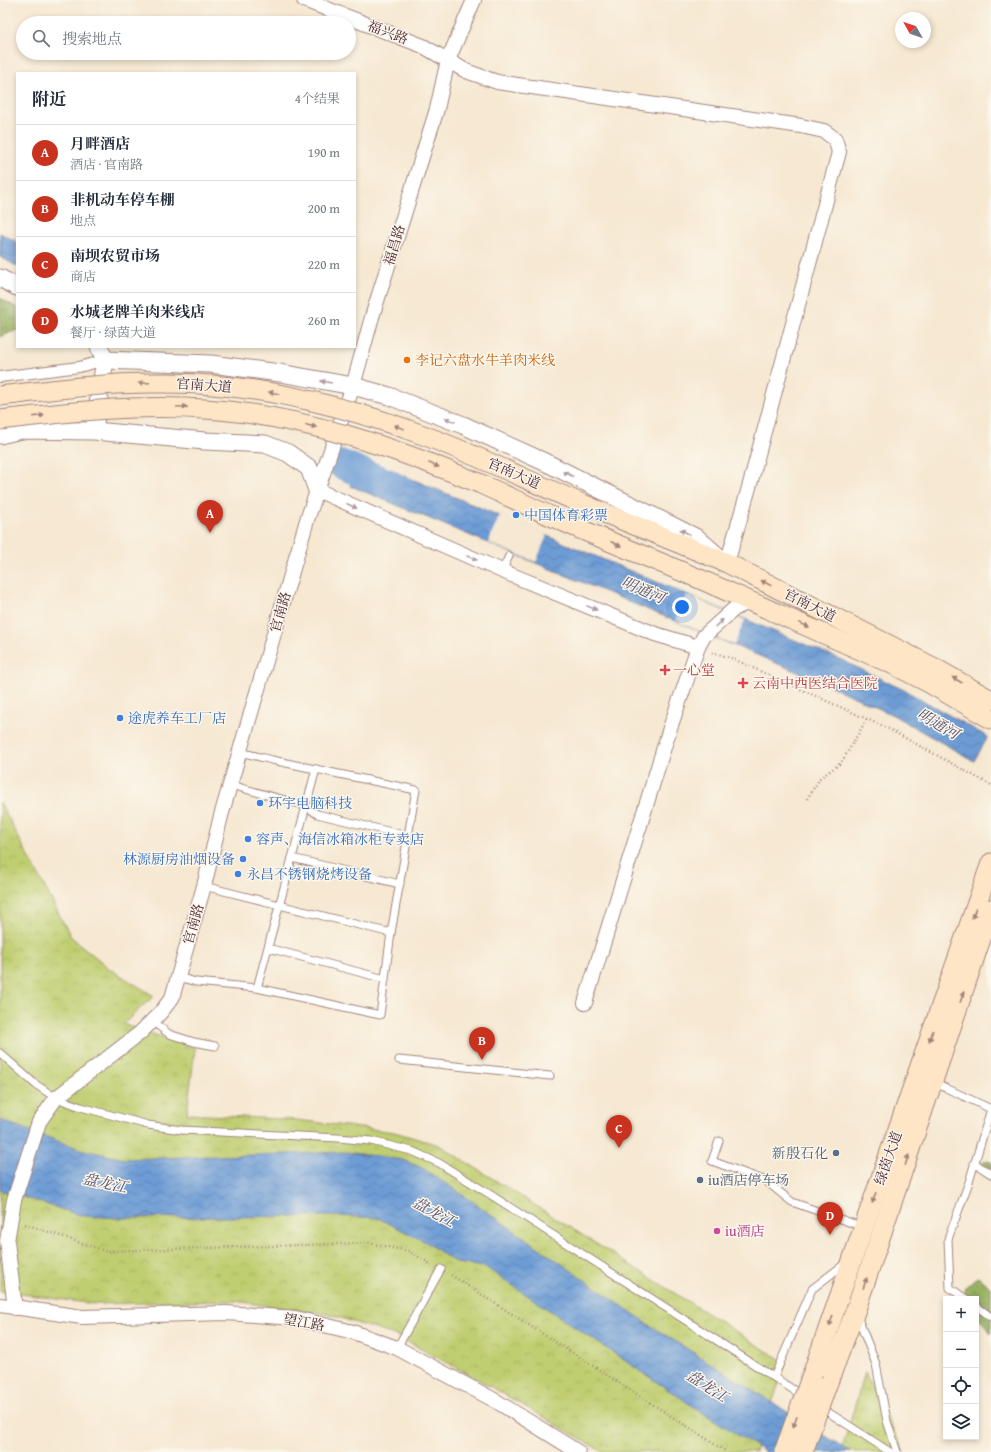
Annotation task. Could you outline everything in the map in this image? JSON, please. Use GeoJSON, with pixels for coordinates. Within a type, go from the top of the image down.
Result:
{"type":"FeatureCollection","features":[{"type":"Feature","properties":{"kind":"main road","name":"官南大道"},"geometry":{"type":"LineString","coordinates":[[0,396],[98,385],[155,383],[234,387],[284,395],[345,410],[417,433],[469,453],[590,507],[727,563],[935,668],[989,714]]}},
{"type":"Feature","properties":{"kind":"main road","name":"官南大道"},"geometry":{"type":"LineString","coordinates":[[0,420],[100,409],[154,407],[206,409],[280,419],[344,434],[416,458],[482,485],[580,529],[756,603],[894,665],[989,714]]}},
{"type":"Feature","properties":{"kind":"main road","name":"绿茵大道"},"geometry":{"type":"LineString","coordinates":[[784,1452],[854,1257],[991,863]]}},
{"type":"Feature","properties":{"kind":"main road","name":"绿茵大道"},"geometry":{"type":"LineString","coordinates":[[803,1452],[827,1385],[856,1312],[991,909]]}},
{"type":"Feature","properties":{"kind":"street","name":"福兴路"},"geometry":{"type":"LineString","coordinates":[[304,0],[345,16]]}},
{"type":"Feature","properties":{"kind":"street","name":"福昌路"},"geometry":{"type":"LineString","coordinates":[[317,490],[352,386],[437,109],[448,60],[474,0]]}},
{"type":"Feature","properties":{"kind":"street","name":"福兴路"},"geometry":{"type":"LineString","coordinates":[[356,20],[423,46],[466,71],[497,82],[800,126],[824,131],[835,139],[839,152],[750,484],[727,563]]}},
{"type":"Feature","properties":{"kind":"street"},"geometry":{"type":"LineString","coordinates":[[0,278],[16,286]]}},
{"type":"Feature","properties":{"kind":"street"},"geometry":{"type":"LineString","coordinates":[[94,431],[102,353]]}},
{"type":"Feature","properties":{"kind":"street"},"geometry":{"type":"LineString","coordinates":[[0,377],[79,367],[102,353],[211,364],[280,373],[352,386],[396,398],[463,425],[549,464],[697,538],[727,563]]}},
{"type":"Feature","properties":{"kind":"street"},"geometry":{"type":"LineString","coordinates":[[0,435],[21,430],[94,431],[205,441],[265,444],[288,453],[309,468],[317,490],[502,571],[655,634],[701,642]]}},
{"type":"Feature","properties":{"kind":"street","name":"官南路"},"geometry":{"type":"LineString","coordinates":[[14,1308],[7,1241],[14,1200],[39,1122],[56,1098],[140,1033],[161,1012],[172,998],[204,886],[216,835],[317,490]]}},
{"type":"Feature","properties":{"kind":"street"},"geometry":{"type":"LineString","coordinates":[[585,1003],[670,728],[701,642],[734,609],[744,604],[756,603]]}},
{"type":"Feature","properties":{"kind":"street","name":"望江路"},"geometry":{"type":"LineString","coordinates":[[0,1305],[82,1317],[226,1313],[295,1318],[353,1332],[397,1348],[496,1401],[578,1452]]}},
{"type":"Feature","properties":{"kind":"lane"},"geometry":{"type":"LineString","coordinates":[[502,571],[508,556]]}},
{"type":"Feature","properties":{"kind":"lane"},"geometry":{"type":"LineString","coordinates":[[178,977],[196,982],[257,988],[380,1015],[391,933],[416,790],[240,752]]}},
{"type":"Feature","properties":{"kind":"lane"},"geometry":{"type":"LineString","coordinates":[[257,988],[316,769]]}},
{"type":"Feature","properties":{"kind":"lane"},"geometry":{"type":"LineString","coordinates":[[231,785],[306,806],[317,814],[408,836]]}},
{"type":"Feature","properties":{"kind":"lane"},"geometry":{"type":"LineString","coordinates":[[292,858],[400,884]]}},
{"type":"Feature","properties":{"kind":"lane"},"geometry":{"type":"LineString","coordinates":[[204,886],[391,933]]}},
{"type":"Feature","properties":{"kind":"lane"},"geometry":{"type":"LineString","coordinates":[[268,948],[385,979]]}},
{"type":"Feature","properties":{"kind":"lane"},"geometry":{"type":"LineString","coordinates":[[152,1021],[168,1034],[194,1042],[215,1046]]}},
{"type":"Feature","properties":{"kind":"lane"},"geometry":{"type":"LineString","coordinates":[[0,1053],[35,1084],[56,1098],[81,1107],[154,1126],[181,1130],[371,1141],[412,1151],[439,1163],[890,1452]]}},
{"type":"Feature","properties":{"kind":"lane"},"geometry":{"type":"LineString","coordinates":[[399,1060],[550,1076]]}},
{"type":"Feature","properties":{"kind":"lane"},"geometry":{"type":"LineString","coordinates":[[932,1082],[991,1109],[948,1239],[950,1288],[962,1296]]}},
{"type":"Feature","properties":{"kind":"lane"},"geometry":{"type":"LineString","coordinates":[[719,1141],[712,1161],[766,1181],[792,1202],[864,1228]]}},
{"type":"Feature","properties":{"kind":"lane"},"geometry":{"type":"LineString","coordinates":[[974,1163],[991,1174]]}},
{"type":"Feature","properties":{"kind":"lane"},"geometry":{"type":"LineString","coordinates":[[774,1377],[812,1289],[854,1257]]}},
{"type":"Feature","properties":{"kind":"lane"},"geometry":{"type":"LineString","coordinates":[[397,1348],[441,1269]]}},
{"type":"Feature","properties":{"kind":"lane"},"geometry":{"type":"LineString","coordinates":[[979,1308],[991,1317]]}},
{"type":"Feature","properties":{"kind":"lane"},"geometry":{"type":"LineString","coordinates":[[856,1312],[876,1364],[887,1421],[896,1452]]}},
{"type":"Feature","properties":{"kind":"path"},"geometry":{"type":"LineString","coordinates":[[701,642],[731,658],[868,719],[991,785]]}},
{"type":"Feature","properties":{"kind":"path"},"geometry":{"type":"LineString","coordinates":[[807,799],[820,778],[841,763],[868,719]]}},
{"type":"Feature","properties":{"kind":"path"},"geometry":{"type":"LineString","coordinates":[[11,1219],[105,1250],[369,1243],[408,1251],[441,1269],[727,1452]]}},
{"type":"Feature","properties":{"kind":"green space"},"geometry":{"type":"Polygon","coordinates":[[[0,298],[16,307],[16,330],[0,337],[0,298]]]}},
{"type":"Feature","properties":{"kind":"green space"},"geometry":{"type":"Polygon","coordinates":[[[0,802],[71,937],[110,969],[154,996],[123,1024],[195,1048],[187,1114],[297,1120],[394,1132],[439,1145],[786,1363],[755,1452],[603,1452],[497,1390],[397,1336],[332,1315],[234,1301],[95,1304],[0,1291],[0,802]]]}},
{"type":"Feature","properties":{"kind":"green space"},"geometry":{"type":"Polygon","coordinates":[[[983,1161],[991,1162],[991,1182],[979,1170],[983,1161]]]}},
{"type":"Feature","properties":{"kind":"green space"},"geometry":{"type":"Polygon","coordinates":[[[978,1277],[991,1288],[991,1334],[987,1327],[979,1319],[979,1296],[965,1296],[964,1288],[978,1277]]]}},
{"type":"Feature","properties":{"kind":"green space"},"geometry":{"type":"Polygon","coordinates":[[[865,1372],[904,1452],[841,1452],[865,1372]]]}},
{"type":"Feature","properties":{"kind":"water"},"geometry":{"type":"Polygon","coordinates":[[[0,233],[16,241],[16,265],[0,257],[0,233]]]}},
{"type":"Feature","properties":{"kind":"water"},"geometry":{"type":"Polygon","coordinates":[[[362,458],[835,657],[906,691],[988,737],[974,761],[893,715],[824,683],[351,486],[351,470],[362,458]]]}},
{"type":"Feature","properties":{"kind":"water","name":"盘龙江"},"geometry":{"type":"Polygon","coordinates":[[[0,1120],[80,1149],[124,1159],[346,1152],[403,1160],[422,1168],[651,1326],[851,1452],[765,1452],[700,1411],[485,1267],[456,1263],[426,1242],[378,1218],[338,1216],[121,1218],[83,1216],[0,1190],[0,1120]]]}},
{"type":"Feature","properties":{"kind":"pier"},"geometry":{"type":"Polygon","coordinates":[[[500,515],[547,535],[536,562],[488,543],[500,515]]]}},
{"type":"Feature","properties":{"kind":"pier"},"geometry":{"type":"Polygon","coordinates":[[[687,595],[745,620],[734,645],[676,621],[687,595]]]}},
{"type":"Feature","properties":{"kind":"waterway","name":"明通河"},"geometry":{"type":"LineString","coordinates":[[343,465],[389,484]]}},
{"type":"Feature","properties":{"kind":"place","name":"李记六盘水牛羊肉米线"},"geometry":{"type":"Point","coordinates":[407,360]}},
{"type":"Feature","properties":{"kind":"place","name":"中国体育彩票"},"geometry":{"type":"Point","coordinates":[516,515]}},
{"type":"Feature","properties":{"kind":"place","name":"月畔酒店"},"geometry":{"type":"Point","coordinates":[210,533]}},
{"type":"Feature","properties":{"kind":"place","name":"一心堂"},"geometry":{"type":"Point","coordinates":[665,670]}},
{"type":"Feature","properties":{"kind":"place","name":"云南中西医结合医院"},"geometry":{"type":"Point","coordinates":[743,683]}},
{"type":"Feature","properties":{"kind":"place","name":"途虎养车工厂店"},"geometry":{"type":"Point","coordinates":[120,718]}},
{"type":"Feature","properties":{"kind":"place","name":"环宇电脑科技"},"geometry":{"type":"Point","coordinates":[260,803]}},
{"type":"Feature","properties":{"kind":"place","name":"容声、海信冰箱冰柜专卖店"},"geometry":{"type":"Point","coordinates":[248,839]}},
{"type":"Feature","properties":{"kind":"place","name":"林源厨房油烟设备"},"geometry":{"type":"Point","coordinates":[243,859]}},
{"type":"Feature","properties":{"kind":"place","name":"永昌不锈钢烧烤设备"},"geometry":{"type":"Point","coordinates":[238,874]}},
{"type":"Feature","properties":{"kind":"place","name":"非机动车停车棚"},"geometry":{"type":"Point","coordinates":[482,1060]}},
{"type":"Feature","properties":{"kind":"place","name":"南坝农贸市场"},"geometry":{"type":"Point","coordinates":[619,1148]}},
{"type":"Feature","properties":{"kind":"place","name":"新殷石化"},"geometry":{"type":"Point","coordinates":[836,1153]}},
{"type":"Feature","properties":{"kind":"place","name":"iu酒店停车场"},"geometry":{"type":"Point","coordinates":[700,1180]}},
{"type":"Feature","properties":{"kind":"place","name":"iu酒店"},"geometry":{"type":"Point","coordinates":[717,1231]}},
{"type":"Feature","properties":{"kind":"place","name":"水城老牌羊肉米线店"},"geometry":{"type":"Point","coordinates":[830,1235]}}]}
